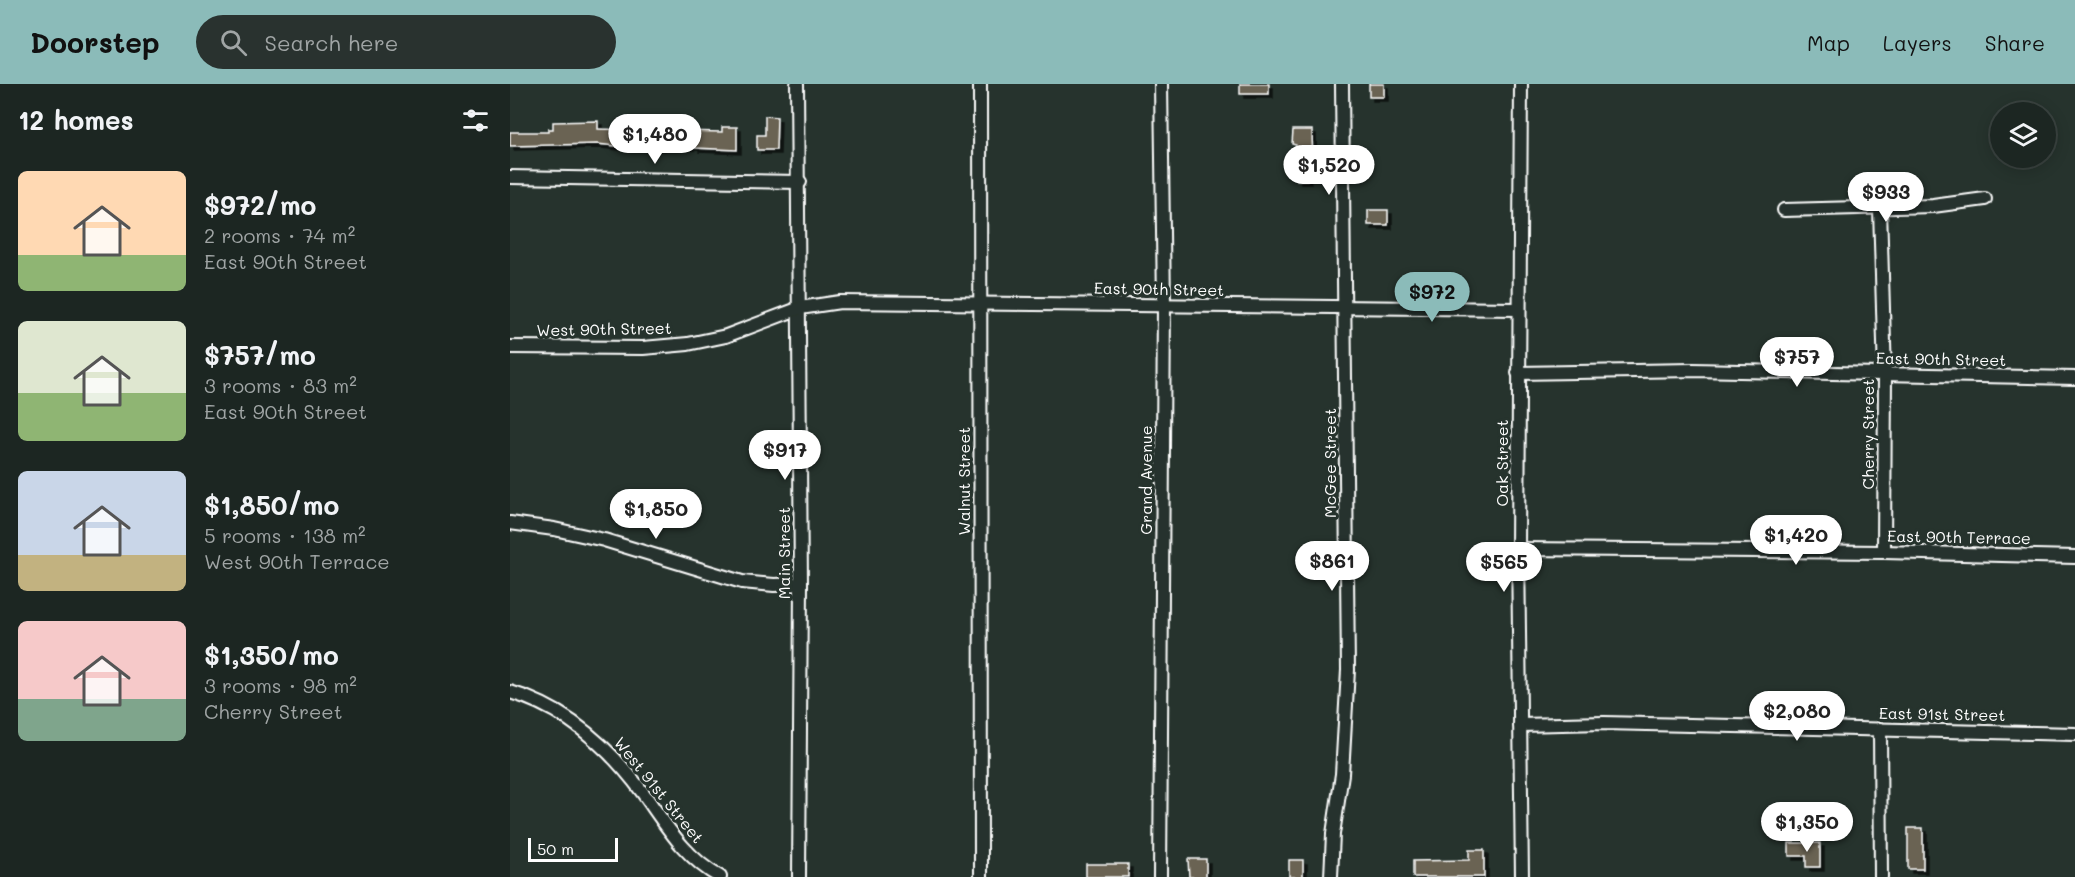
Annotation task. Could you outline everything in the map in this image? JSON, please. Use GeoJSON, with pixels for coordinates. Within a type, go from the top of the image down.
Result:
{"type":"FeatureCollection","features":[{"type":"Feature","properties":{"kind":"street","name":"Main Street"},"geometry":{"type":"LineString","coordinates":[[797,84],[800,182],[800,877]]}},
{"type":"Feature","properties":{"kind":"street","name":"Walnut Street"},"geometry":{"type":"LineString","coordinates":[[980,84],[981,877]]}},
{"type":"Feature","properties":{"kind":"street","name":"Grand Avenue"},"geometry":{"type":"LineString","coordinates":[[1160,877],[1164,305],[1161,84]]}},
{"type":"Feature","properties":{"kind":"street","name":"McGee Street"},"geometry":{"type":"LineString","coordinates":[[1331,877],[1333,834],[1342,774],[1348,670],[1342,84]]}},
{"type":"Feature","properties":{"kind":"street","name":"Oak Street"},"geometry":{"type":"LineString","coordinates":[[1521,84],[1518,549],[1522,877]]}},
{"type":"Feature","properties":{"kind":"street"},"geometry":{"type":"LineString","coordinates":[[510,177],[800,182]]}},
{"type":"Feature","properties":{"kind":"street"},"geometry":{"type":"LineString","coordinates":[[1784,210],[1880,209],[1933,206],[1985,199]]}},
{"type":"Feature","properties":{"kind":"street","name":"Cherry Street"},"geometry":{"type":"LineString","coordinates":[[1880,209],[1885,375],[1884,552]]}},
{"type":"Feature","properties":{"kind":"street","name":"East 90th Street"},"geometry":{"type":"LineString","coordinates":[[800,308],[840,302],[1518,309]]}},
{"type":"Feature","properties":{"kind":"street","name":"West 90th Street"},"geometry":{"type":"LineString","coordinates":[[510,347],[643,348],[688,344],[726,336],[800,308]]}},
{"type":"Feature","properties":{"kind":"street","name":"East 90th Street"},"geometry":{"type":"LineString","coordinates":[[1518,373],[1693,370],[2075,378]]}},
{"type":"Feature","properties":{"kind":"street"},"geometry":{"type":"LineString","coordinates":[[510,523],[554,529],[604,540],[742,582],[774,585],[801,584]]}},
{"type":"Feature","properties":{"kind":"street","name":"East 90th Terrace"},"geometry":{"type":"LineString","coordinates":[[1518,549],[1884,552],[2075,557]]}},
{"type":"Feature","properties":{"kind":"street","name":"West 91st Street"},"geometry":{"type":"LineString","coordinates":[[510,692],[527,697],[563,715],[596,739],[640,789],[684,850],[705,869],[720,877]]}},
{"type":"Feature","properties":{"kind":"street","name":"East 91st Street"},"geometry":{"type":"LineString","coordinates":[[1520,724],[1604,723],[2075,734]]}},
{"type":"Feature","properties":{"kind":"street"},"geometry":{"type":"LineString","coordinates":[[1880,729],[1881,877]]}},
{"type":"Feature","properties":{"kind":"building"},"geometry":{"type":"Polygon","coordinates":[[[1240,84],[1269,84],[1269,94],[1240,94],[1240,84]]]}},
{"type":"Feature","properties":{"kind":"building"},"geometry":{"type":"Polygon","coordinates":[[[1369,84],[1384,84],[1384,97],[1369,97],[1369,84]]]}},
{"type":"Feature","properties":{"kind":"building"},"geometry":{"type":"Polygon","coordinates":[[[765,116],[777,117],[776,150],[757,150],[757,135],[765,135],[765,116]]]}},
{"type":"Feature","properties":{"kind":"building"},"geometry":{"type":"Polygon","coordinates":[[[598,121],[598,129],[722,132],[722,127],[737,127],[737,150],[695,148],[695,146],[625,145],[625,147],[597,144],[510,146],[510,132],[548,132],[548,129],[553,129],[553,122],[598,121]]]}},
{"type":"Feature","properties":{"kind":"building"},"geometry":{"type":"Polygon","coordinates":[[[1293,130],[1312,130],[1313,175],[1306,175],[1307,180],[1297,180],[1296,145],[1292,144],[1293,130]]]}},
{"type":"Feature","properties":{"kind":"building"},"geometry":{"type":"Polygon","coordinates":[[[1368,210],[1388,210],[1388,225],[1368,225],[1368,210]]]}},
{"type":"Feature","properties":{"kind":"building"},"geometry":{"type":"Polygon","coordinates":[[[1908,828],[1923,828],[1923,869],[1908,869],[1908,828]]]}},
{"type":"Feature","properties":{"kind":"building"},"geometry":{"type":"Polygon","coordinates":[[[1789,843],[1820,843],[1820,867],[1806,867],[1806,856],[1789,856],[1789,843]]]}},
{"type":"Feature","properties":{"kind":"building"},"geometry":{"type":"Polygon","coordinates":[[[1469,850],[1484,850],[1484,877],[1413,877],[1413,861],[1469,860],[1469,850]]]}},
{"type":"Feature","properties":{"kind":"building"},"geometry":{"type":"Polygon","coordinates":[[[1188,859],[1206,859],[1206,877],[1189,877],[1188,859]]]}},
{"type":"Feature","properties":{"kind":"building"},"geometry":{"type":"Polygon","coordinates":[[[1289,860],[1303,860],[1303,877],[1289,877],[1289,860]]]}},
{"type":"Feature","properties":{"kind":"building"},"geometry":{"type":"Polygon","coordinates":[[[1086,864],[1128,864],[1128,877],[1086,877],[1086,864]]]}}]}
